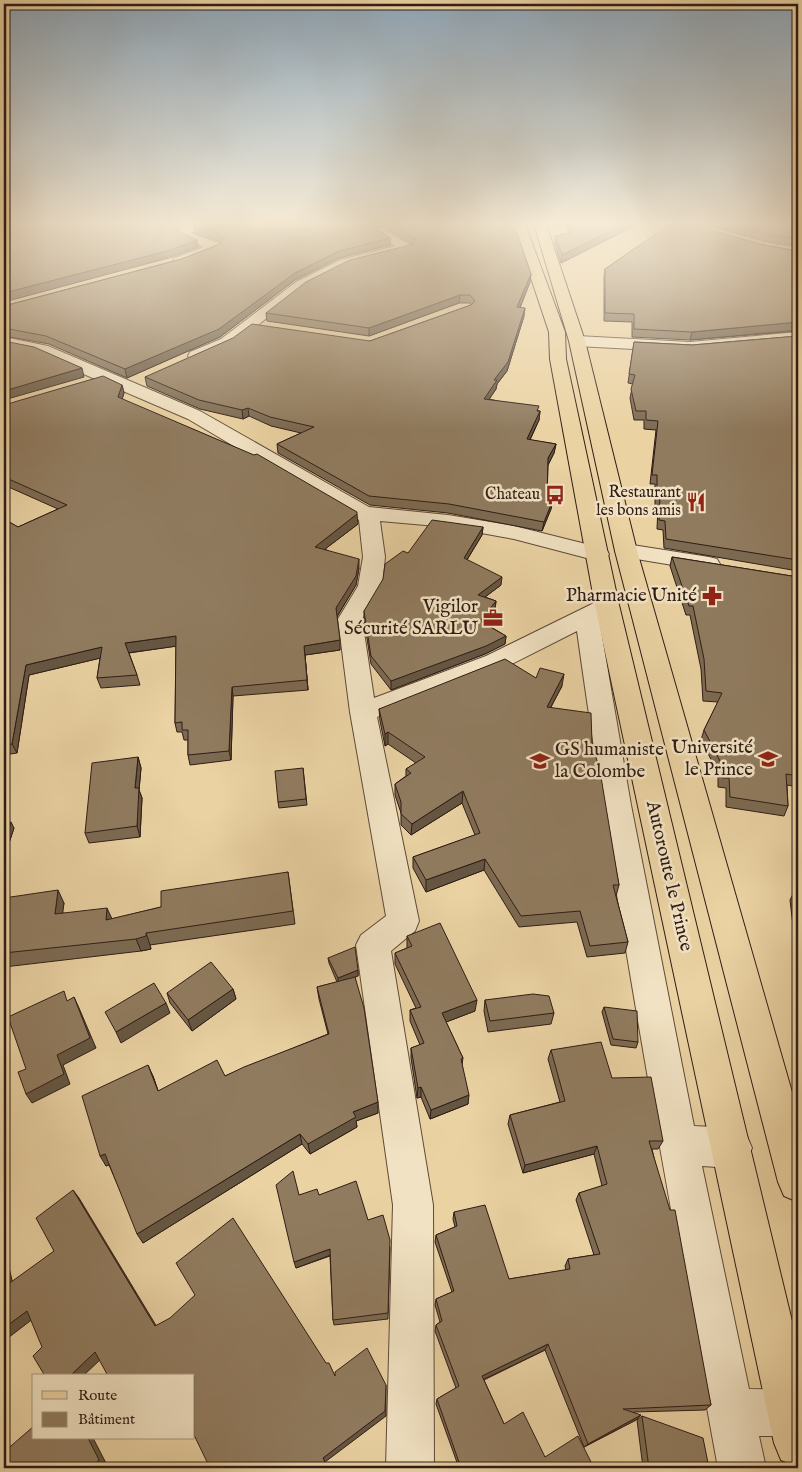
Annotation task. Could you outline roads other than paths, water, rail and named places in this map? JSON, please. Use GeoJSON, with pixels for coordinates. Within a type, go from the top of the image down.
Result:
{"type":"FeatureCollection","features":[{"type":"Feature","properties":{"kind":"main road","name":"Autoroute le Prince"},"geometry":{"type":"LineString","coordinates":[[543,293],[557,332],[558,359],[612,552],[798,1182]]}},
{"type":"Feature","properties":{"kind":"main road","name":"Autoroute le Prince"},"geometry":{"type":"LineString","coordinates":[[562,293],[577,341],[612,552],[597,611],[732,1148],[795,1428]]}},
{"type":"Feature","properties":{"kind":"street"},"geometry":{"type":"LineString","coordinates":[[182,362],[227,342],[291,293]]}},
{"type":"Feature","properties":{"kind":"street"},"geometry":{"type":"LineString","coordinates":[[249,325],[268,328]]}},
{"type":"Feature","properties":{"kind":"street"},"geometry":{"type":"LineString","coordinates":[[577,341],[690,347],[798,337]]}},
{"type":"Feature","properties":{"kind":"street"},"geometry":{"type":"LineString","coordinates":[[4,342],[42,350],[107,376],[194,415],[364,513],[369,518],[372,528],[374,557],[370,586],[350,619],[363,712],[403,921],[373,945],[414,1205],[410,1468]]}},
{"type":"Feature","properties":{"kind":"street"},"geometry":{"type":"LineString","coordinates":[[79,385],[107,376]]}},
{"type":"Feature","properties":{"kind":"street"},"geometry":{"type":"LineString","coordinates":[[129,386],[147,378]]}},
{"type":"Feature","properties":{"kind":"street"},"geometry":{"type":"LineString","coordinates":[[364,513],[448,521],[612,552],[729,567]]}},
{"type":"Feature","properties":{"kind":"street"},"geometry":{"type":"LineString","coordinates":[[363,712],[494,662],[597,611],[616,805],[678,1145],[742,1468]]}},
{"type":"Feature","properties":{"kind":"street"},"geometry":{"type":"LineString","coordinates":[[678,1145],[732,1148]]}},
{"type":"Feature","properties":{"kind":"street"},"geometry":{"type":"LineString","coordinates":[[732,1412],[795,1428]]}},
{"type":"Feature","properties":{"kind":"place","name":"Chateau"},"geometry":{"type":"Point","coordinates":[555,495]}},
{"type":"Feature","properties":{"kind":"place","name":"Restaurant les bons amis"},"geometry":{"type":"Point","coordinates":[696,502]}},
{"type":"Feature","properties":{"kind":"place","name":"Pharmacie Unité"},"geometry":{"type":"Point","coordinates":[712,596]}},
{"type":"Feature","properties":{"kind":"place","name":"Vigilor Sécurité SARLU"},"geometry":{"type":"Point","coordinates":[493,618]}},
{"type":"Feature","properties":{"kind":"place","name":"Université le Prince"},"geometry":{"type":"Point","coordinates":[768,759]}},
{"type":"Feature","properties":{"kind":"place","name":"GS humaniste la Colombe"},"geometry":{"type":"Point","coordinates":[540,761]}}]}
